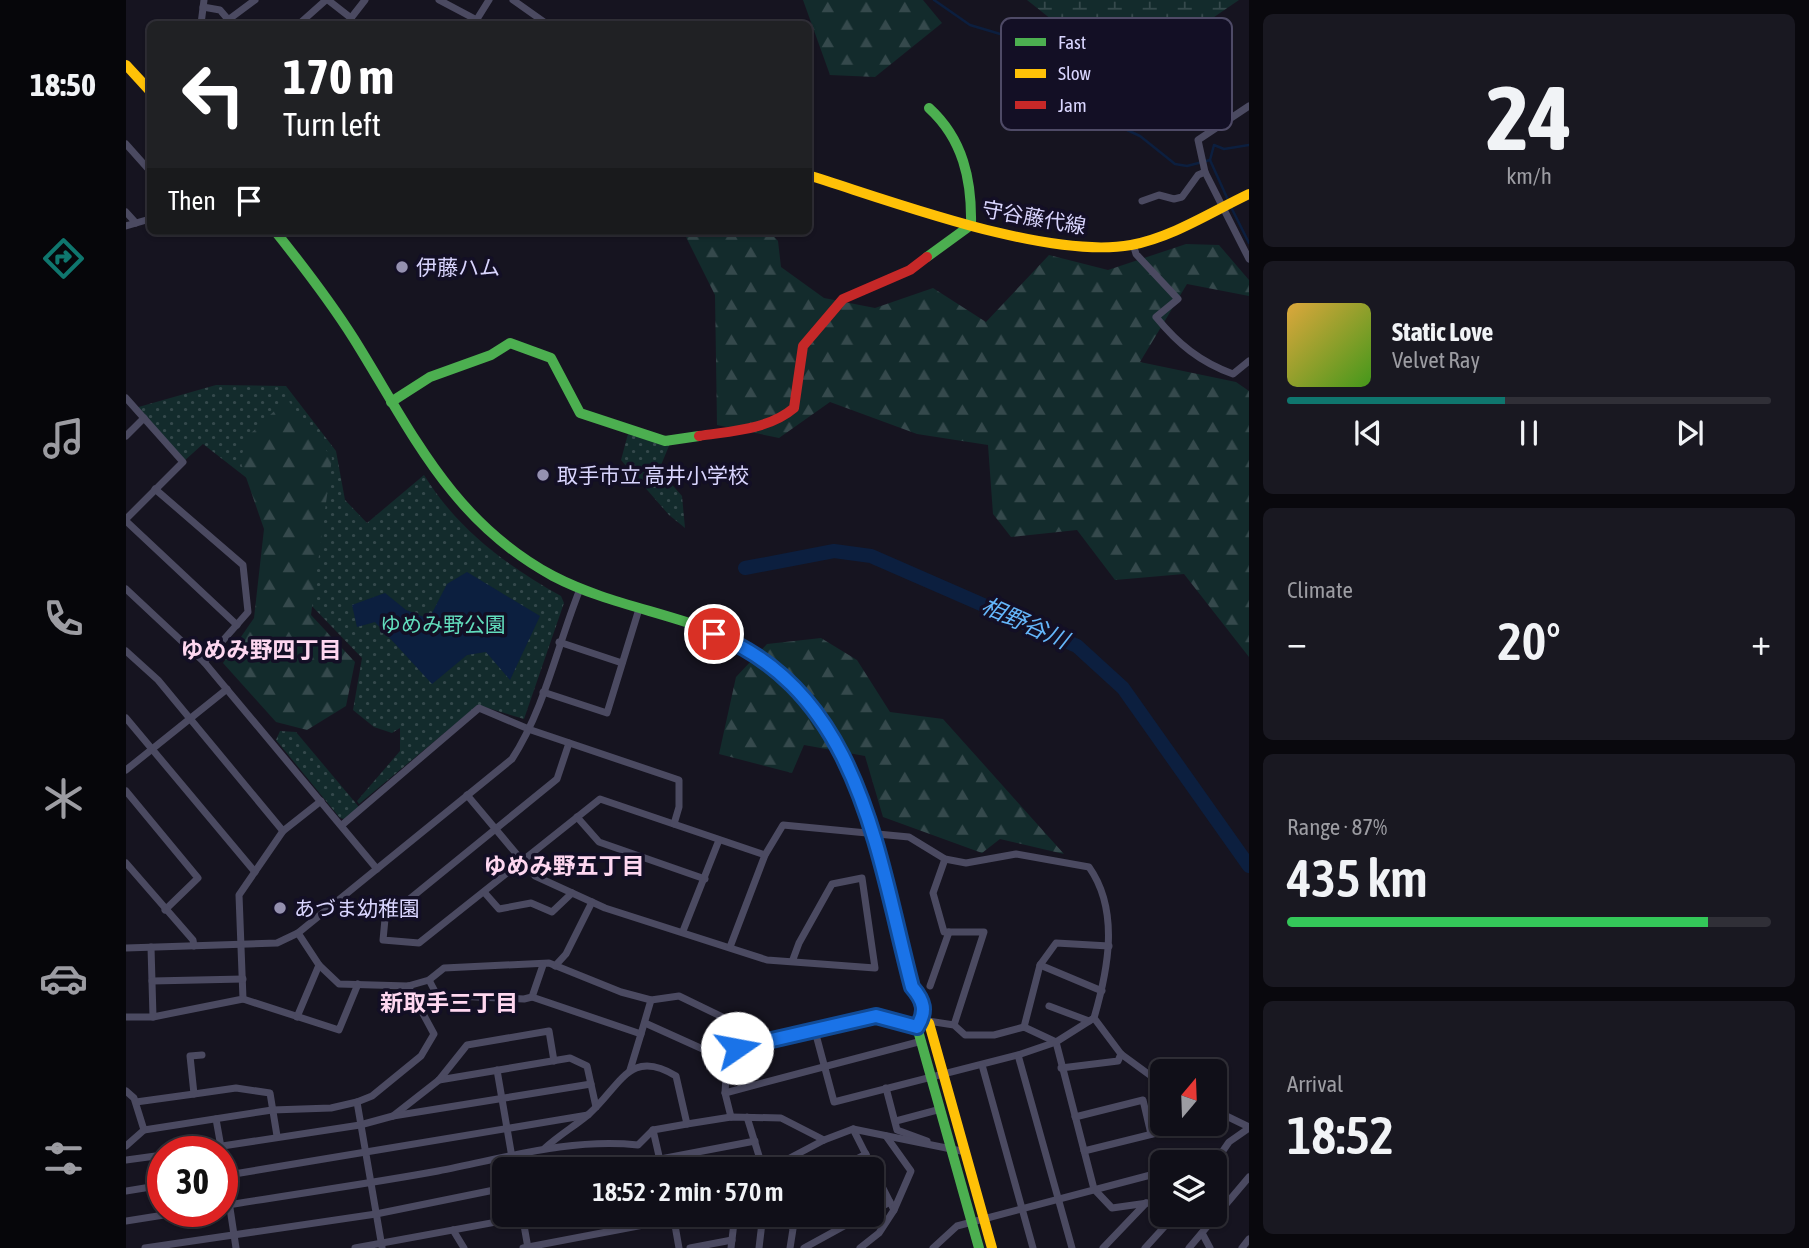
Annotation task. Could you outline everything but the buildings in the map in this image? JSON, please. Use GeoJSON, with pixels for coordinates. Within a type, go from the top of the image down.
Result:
{"type":"FeatureCollection","features":[{"type":"Feature","properties":{"kind":"street"},"geometry":{"type":"LineString","coordinates":[[231,21],[255,0]]}},
{"type":"Feature","properties":{"kind":"street"},"geometry":{"type":"LineString","coordinates":[[302,21],[327,0],[352,21],[365,0]]}},
{"type":"Feature","properties":{"kind":"street"},"geometry":{"type":"LineString","coordinates":[[439,0],[472,21]]}},
{"type":"Feature","properties":{"kind":"street"},"geometry":{"type":"LineString","coordinates":[[475,21],[489,0]]}},
{"type":"Feature","properties":{"kind":"street"},"geometry":{"type":"LineString","coordinates":[[513,0],[543,21]]}},
{"type":"Feature","properties":{"kind":"street"},"geometry":{"type":"LineString","coordinates":[[204,4],[219,10],[229,21]]}},
{"type":"Feature","properties":{"kind":"street"},"geometry":{"type":"LineString","coordinates":[[126,65],[147,88]]}},
{"type":"Feature","properties":{"kind":"street"},"geometry":{"type":"LineString","coordinates":[[1232,117],[1249,106]]}},
{"type":"Feature","properties":{"kind":"street"},"geometry":{"type":"LineString","coordinates":[[391,402],[430,377],[491,355],[510,343],[551,358],[580,413],[665,441],[750,428],[781,419],[794,408],[803,346],[843,299],[910,270],[971,225],[972,192],[964,164],[946,123],[929,108]]}},
{"type":"Feature","properties":{"kind":"street"},"geometry":{"type":"LineString","coordinates":[[1213,130],[1198,140],[1204,169],[1227,204],[1249,259]]}},
{"type":"Feature","properties":{"kind":"street"},"geometry":{"type":"LineString","coordinates":[[126,144],[147,168]]}},
{"type":"Feature","properties":{"kind":"street"},"geometry":{"type":"LineString","coordinates":[[1142,201],[1158,195],[1174,199],[1182,197],[1204,169]]}},
{"type":"Feature","properties":{"kind":"street","name":"守谷藤代線"},"geometry":{"type":"LineString","coordinates":[[812,176],[971,225],[1094,247],[1133,244],[1249,194]]}},
{"type":"Feature","properties":{"kind":"street"},"geometry":{"type":"LineString","coordinates":[[126,212],[136,223]]}},
{"type":"Feature","properties":{"kind":"street"},"geometry":{"type":"LineString","coordinates":[[126,226],[147,220]]}},
{"type":"Feature","properties":{"kind":"street"},"geometry":{"type":"LineString","coordinates":[[278,235],[303,264],[446,487],[473,517],[536,566],[580,589],[731,640],[791,681],[813,704],[833,734],[849,766],[872,833],[912,987],[923,1002],[992,1248]]}},
{"type":"Feature","properties":{"kind":"street"},"geometry":{"type":"LineString","coordinates":[[1133,244],[1136,254],[1178,299],[1156,317],[1175,341],[1195,357],[1233,374],[1249,361]]}},
{"type":"Feature","properties":{"kind":"street"},"geometry":{"type":"LineString","coordinates":[[126,398],[183,462],[126,520],[237,625]]}},
{"type":"Feature","properties":{"kind":"street"},"geometry":{"type":"LineString","coordinates":[[126,436],[144,418]]}},
{"type":"Feature","properties":{"kind":"street"},"geometry":{"type":"LineString","coordinates":[[155,489],[243,565],[248,612],[204,662]]}},
{"type":"Feature","properties":{"kind":"street"},"geometry":{"type":"LineString","coordinates":[[126,589],[204,662],[377,869]]}},
{"type":"Feature","properties":{"kind":"street"},"geometry":{"type":"LineString","coordinates":[[126,948],[277,943],[298,933],[512,759],[531,730],[559,642],[580,589]]}},
{"type":"Feature","properties":{"kind":"street"},"geometry":{"type":"LineString","coordinates":[[543,692],[607,713],[639,609]]}},
{"type":"Feature","properties":{"kind":"street"},"geometry":{"type":"LineString","coordinates":[[559,642],[622,663]]}},
{"type":"Feature","properties":{"kind":"street"},"geometry":{"type":"LineString","coordinates":[[126,651],[158,680],[283,831]]}},
{"type":"Feature","properties":{"kind":"street"},"geometry":{"type":"LineString","coordinates":[[126,770],[227,689]]}},
{"type":"Feature","properties":{"kind":"street"},"geometry":{"type":"LineString","coordinates":[[342,825],[479,708],[531,730],[679,780],[679,807],[674,824]]}},
{"type":"Feature","properties":{"kind":"street"},"geometry":{"type":"LineString","coordinates":[[126,718],[255,872]]}},
{"type":"Feature","properties":{"kind":"street"},"geometry":{"type":"LineString","coordinates":[[569,743],[557,779],[385,919],[383,940],[419,943],[600,799],[765,855]]}},
{"type":"Feature","properties":{"kind":"street"},"geometry":{"type":"LineString","coordinates":[[126,791],[198,878],[165,910]]}},
{"type":"Feature","properties":{"kind":"street"},"geometry":{"type":"LineString","coordinates":[[467,795],[535,876],[592,902],[767,961],[875,968],[862,878],[832,884],[799,943],[792,962]]}},
{"type":"Feature","properties":{"kind":"street"},"geometry":{"type":"LineString","coordinates":[[243,999],[239,895],[283,831],[321,801]]}},
{"type":"Feature","properties":{"kind":"street"},"geometry":{"type":"LineString","coordinates":[[577,817],[599,842],[705,879]]}},
{"type":"Feature","properties":{"kind":"street"},"geometry":{"type":"LineString","coordinates":[[730,947],[765,855],[783,825],[909,837],[945,859],[966,863],[1016,854],[1089,867],[1100,882],[1106,909],[1109,946],[1102,991],[1091,1020],[1056,1042],[982,1065],[834,1102],[815,1031]]}},
{"type":"Feature","properties":{"kind":"street"},"geometry":{"type":"LineString","coordinates":[[683,931],[719,840]]}},
{"type":"Feature","properties":{"kind":"street"},"geometry":{"type":"LineString","coordinates":[[945,859],[933,893],[944,932],[984,932],[954,1025]]}},
{"type":"Feature","properties":{"kind":"street"},"geometry":{"type":"LineString","coordinates":[[126,863],[193,940],[194,946]]}},
{"type":"Feature","properties":{"kind":"street"},"geometry":{"type":"LineString","coordinates":[[484,891],[499,909],[531,903],[552,912],[572,893]]}},
{"type":"Feature","properties":{"kind":"street"},"geometry":{"type":"LineString","coordinates":[[555,966],[566,954],[592,902]]}},
{"type":"Feature","properties":{"kind":"street"},"geometry":{"type":"LineString","coordinates":[[930,986],[949,932]]}},
{"type":"Feature","properties":{"kind":"street"},"geometry":{"type":"LineString","coordinates":[[298,933],[319,965],[339,984],[408,986],[429,980],[444,968],[543,965],[555,966],[621,992],[652,1000],[679,996],[741,1026],[737,1048],[727,1060],[725,1093],[731,1116]]}},
{"type":"Feature","properties":{"kind":"street"},"geometry":{"type":"LineString","coordinates":[[1024,1027],[1040,965],[1056,943],[1109,946]]}},
{"type":"Feature","properties":{"kind":"street"},"geometry":{"type":"LineString","coordinates":[[151,947],[153,1017]]}},
{"type":"Feature","properties":{"kind":"street"},"geometry":{"type":"LineString","coordinates":[[297,1017],[319,965]]}},
{"type":"Feature","properties":{"kind":"street"},"geometry":{"type":"LineString","coordinates":[[532,997],[543,965]]}},
{"type":"Feature","properties":{"kind":"street"},"geometry":{"type":"LineString","coordinates":[[1040,965],[1102,991]]}},
{"type":"Feature","properties":{"kind":"street"},"geometry":{"type":"LineString","coordinates":[[152,981],[243,979]]}},
{"type":"Feature","properties":{"kind":"street"},"geometry":{"type":"LineString","coordinates":[[429,980],[441,1003],[456,996],[532,997],[641,1034]]}},
{"type":"Feature","properties":{"kind":"street"},"geometry":{"type":"LineString","coordinates":[[126,1017],[153,1017],[243,999],[339,1030],[358,984]]}},
{"type":"Feature","properties":{"kind":"street"},"geometry":{"type":"LineString","coordinates":[[126,1146],[144,1130],[272,1110],[331,1108],[372,1096],[421,1056],[435,1034],[408,986]]}},
{"type":"Feature","properties":{"kind":"street"},"geometry":{"type":"LineString","coordinates":[[545,1148],[588,1115],[630,1070],[652,1000]]}},
{"type":"Feature","properties":{"kind":"street"},"geometry":{"type":"LineString","coordinates":[[1049,1006],[1091,1020],[1121,1054],[1150,1075]]}},
{"type":"Feature","properties":{"kind":"street"},"geometry":{"type":"LineString","coordinates":[[737,1048],[876,1016],[917,1027]]}},
{"type":"Feature","properties":{"kind":"street"},"geometry":{"type":"LineString","coordinates":[[927,1019],[954,1025],[965,1035],[994,1035],[1024,1027],[1056,1042]]}},
{"type":"Feature","properties":{"kind":"street"},"geometry":{"type":"LineString","coordinates":[[917,1027],[927,1019]]}},
{"type":"Feature","properties":{"kind":"street"},"geometry":{"type":"LineString","coordinates":[[645,1023],[727,1060]]}},
{"type":"Feature","properties":{"kind":"street"},"geometry":{"type":"LineString","coordinates":[[917,1027],[979,1248]]}},
{"type":"Feature","properties":{"kind":"street"},"geometry":{"type":"LineString","coordinates":[[393,1116],[439,1080],[467,1045],[549,1031],[554,1061]]}},
{"type":"Feature","properties":{"kind":"street"},"geometry":{"type":"LineString","coordinates":[[725,1093],[922,1041]]}},
{"type":"Feature","properties":{"kind":"street"},"geometry":{"type":"LineString","coordinates":[[1056,1042],[1094,1189],[1112,1208],[1150,1202]]}},
{"type":"Feature","properties":{"kind":"street"},"geometry":{"type":"LineString","coordinates":[[1061,1068],[1118,1061],[1121,1054]]}},
{"type":"Feature","properties":{"kind":"street"},"geometry":{"type":"LineString","coordinates":[[194,1094],[190,1056],[202,1055]]}},
{"type":"Feature","properties":{"kind":"street"},"geometry":{"type":"LineString","coordinates":[[1018,1055],[1072,1248]]}},
{"type":"Feature","properties":{"kind":"street"},"geometry":{"type":"LineString","coordinates":[[439,1080],[570,1058],[587,1066],[596,1107]]}},
{"type":"Feature","properties":{"kind":"street"},"geometry":{"type":"LineString","coordinates":[[630,1070],[659,1065],[676,1076],[687,1124]]}},
{"type":"Feature","properties":{"kind":"street"},"geometry":{"type":"LineString","coordinates":[[982,1065],[1033,1248]]}},
{"type":"Feature","properties":{"kind":"street"},"geometry":{"type":"LineString","coordinates":[[497,1070],[512,1157],[545,1148],[600,1141],[638,1145],[653,1130],[731,1116],[781,1118],[824,1140]]}},
{"type":"Feature","properties":{"kind":"street"},"geometry":{"type":"LineString","coordinates":[[238,1147],[277,1136],[360,1125],[393,1116],[591,1084]]}},
{"type":"Feature","properties":{"kind":"street"},"geometry":{"type":"LineString","coordinates":[[126,1105],[135,1100],[236,1088],[270,1093],[277,1136]]}},
{"type":"Feature","properties":{"kind":"street"},"geometry":{"type":"LineString","coordinates":[[886,1088],[897,1130],[927,1141]]}},
{"type":"Feature","properties":{"kind":"street"},"geometry":{"type":"LineString","coordinates":[[126,1091],[135,1100],[144,1130]]}},
{"type":"Feature","properties":{"kind":"street"},"geometry":{"type":"LineString","coordinates":[[1075,1117],[1143,1100],[1150,1130]]}},
{"type":"Feature","properties":{"kind":"street"},"geometry":{"type":"LineString","coordinates":[[357,1102],[382,1246]]}},
{"type":"Feature","properties":{"kind":"street"},"geometry":{"type":"LineString","coordinates":[[896,1121],[941,1109]]}},
{"type":"Feature","properties":{"kind":"street"},"geometry":{"type":"LineString","coordinates":[[238,1173],[588,1115]]}},
{"type":"Feature","properties":{"kind":"street"},"geometry":{"type":"LineString","coordinates":[[1224,1150],[1229,1142],[1249,1128],[1227,1116]]}},
{"type":"Feature","properties":{"kind":"street"},"geometry":{"type":"LineString","coordinates":[[747,1118],[760,1157]]}},
{"type":"Feature","properties":{"kind":"street"},"geometry":{"type":"LineString","coordinates":[[216,1119],[219,1136]]}},
{"type":"Feature","properties":{"kind":"street"},"geometry":{"type":"LineString","coordinates":[[792,1157],[853,1129],[966,1152]]}},
{"type":"Feature","properties":{"kind":"street"},"geometry":{"type":"LineString","coordinates":[[853,1129],[867,1157]]}},
{"type":"Feature","properties":{"kind":"street"},"geometry":{"type":"LineString","coordinates":[[653,1130],[658,1157]]}},
{"type":"Feature","properties":{"kind":"street"},"geometry":{"type":"LineString","coordinates":[[1084,1151],[1150,1134]]}},
{"type":"Feature","properties":{"kind":"street"},"geometry":{"type":"LineString","coordinates":[[860,1248],[879,1233],[894,1210],[911,1171],[887,1136]]}},
{"type":"Feature","properties":{"kind":"street"},"geometry":{"type":"LineString","coordinates":[[674,1157],[755,1141]]}},
{"type":"Feature","properties":{"kind":"street"},"geometry":{"type":"LineString","coordinates":[[860,1157],[866,1154]]}},
{"type":"Feature","properties":{"kind":"street"},"geometry":{"type":"LineString","coordinates":[[126,1160],[147,1157]]}},
{"type":"Feature","properties":{"kind":"street"},"geometry":{"type":"LineString","coordinates":[[238,1203],[492,1161]]}},
{"type":"Feature","properties":{"kind":"street"},"geometry":{"type":"LineString","coordinates":[[933,1248],[957,1226],[1150,1175]]}},
{"type":"Feature","properties":{"kind":"street"},"geometry":{"type":"LineString","coordinates":[[1189,1248],[1249,1177]]}},
{"type":"Feature","properties":{"kind":"street"},"geometry":{"type":"LineString","coordinates":[[126,1191],[147,1188]]}},
{"type":"Feature","properties":{"kind":"street"},"geometry":{"type":"LineString","coordinates":[[145,1248],[376,1214],[492,1190]]}},
{"type":"Feature","properties":{"kind":"street"},"geometry":{"type":"LineString","coordinates":[[884,1193],[894,1210]]}},
{"type":"Feature","properties":{"kind":"street"},"geometry":{"type":"LineString","coordinates":[[884,1205],[890,1202]]}},
{"type":"Feature","properties":{"kind":"street"},"geometry":{"type":"LineString","coordinates":[[1103,1248],[1146,1202]]}},
{"type":"Feature","properties":{"kind":"street"},"geometry":{"type":"LineString","coordinates":[[126,1221],[147,1218]]}},
{"type":"Feature","properties":{"kind":"street"},"geometry":{"type":"LineString","coordinates":[[355,1248],[382,1246],[492,1222]]}},
{"type":"Feature","properties":{"kind":"street"},"geometry":{"type":"LineString","coordinates":[[232,1227],[236,1248]]}},
{"type":"Feature","properties":{"kind":"street"},"geometry":{"type":"LineString","coordinates":[[525,1227],[528,1248]]}},
{"type":"Feature","properties":{"kind":"street"},"geometry":{"type":"LineString","coordinates":[[523,1248],[626,1227]]}},
{"type":"Feature","properties":{"kind":"street"},"geometry":{"type":"LineString","coordinates":[[675,1227],[679,1248]]}},
{"type":"Feature","properties":{"kind":"street"},"geometry":{"type":"LineString","coordinates":[[759,1248],[761,1227]]}},
{"type":"Feature","properties":{"kind":"street"},"geometry":{"type":"LineString","coordinates":[[790,1248],[792,1227]]}},
{"type":"Feature","properties":{"kind":"street"},"geometry":{"type":"LineString","coordinates":[[804,1248],[842,1227]]}},
{"type":"Feature","properties":{"kind":"street"},"geometry":{"type":"LineString","coordinates":[[1145,1248],[1164,1227]]}},
{"type":"Feature","properties":{"kind":"street"},"geometry":{"type":"LineString","coordinates":[[1205,1229],[1208,1247]]}},
{"type":"Feature","properties":{"kind":"street"},"geometry":{"type":"LineString","coordinates":[[453,1230],[464,1248]]}},
{"type":"Feature","properties":{"kind":"street"},"geometry":{"type":"LineString","coordinates":[[1242,1248],[1249,1239]]}},
{"type":"Feature","properties":{"kind":"street"},"geometry":{"type":"LineString","coordinates":[[690,1248],[732,1244]]}},
{"type":"Feature","properties":{"kind":"green space"},"geometry":{"type":"Polygon","coordinates":[[[803,0],[923,0],[942,23],[875,77],[830,75],[803,0]]]}},
{"type":"Feature","properties":{"kind":"green space"},"geometry":{"type":"Polygon","coordinates":[[[1027,0],[1239,0],[1213,18],[1050,18],[1027,0]]]}},
{"type":"Feature","properties":{"kind":"green space"},"geometry":{"type":"Polygon","coordinates":[[[685,235],[773,235],[778,241],[781,267],[824,298],[875,308],[933,288],[986,322],[1049,255],[1108,270],[1186,244],[1219,245],[1249,280],[1249,296],[1187,284],[1140,362],[1236,382],[1249,391],[1249,657],[1184,574],[1115,580],[1077,530],[1011,537],[993,514],[988,445],[917,434],[830,402],[779,438],[717,425],[715,295],[685,235]]]}},
{"type":"Feature","properties":{"kind":"green space","name":"ゆめみ野公園"},"geometry":{"type":"Polygon","coordinates":[[[216,385],[286,386],[336,451],[345,500],[367,523],[424,475],[437,495],[468,529],[502,559],[561,596],[564,603],[524,719],[478,705],[359,804],[357,801],[400,751],[400,728],[392,733],[374,727],[353,710],[362,658],[308,602],[257,486],[203,444],[183,462],[135,408],[216,385]]]}},
{"type":"Feature","properties":{"kind":"green space"},"geometry":{"type":"Polygon","coordinates":[[[287,399],[332,458],[311,615],[355,662],[346,706],[307,730],[276,722],[223,663],[254,618],[264,529],[240,460],[248,436],[287,399]]]}},
{"type":"Feature","properties":{"kind":"green space"},"geometry":{"type":"Polygon","coordinates":[[[629,430],[671,441],[659,470],[682,496],[685,528],[669,515],[621,460],[629,430]]]}},
{"type":"Feature","properties":{"kind":"green space"},"geometry":{"type":"Polygon","coordinates":[[[821,638],[857,660],[890,712],[943,719],[1064,854],[1000,839],[982,853],[883,817],[865,756],[804,745],[792,773],[719,754],[736,677],[767,644],[821,638]]]}},
{"type":"Feature","properties":{"kind":"green space"},"geometry":{"type":"Polygon","coordinates":[[[280,731],[296,732],[359,807],[344,819],[340,818],[276,740],[280,731]]]}},
{"type":"Feature","properties":{"kind":"water"},"geometry":{"type":"Polygon","coordinates":[[[467,572],[540,616],[510,680],[486,652],[467,655],[432,684],[375,622],[357,627],[352,605],[385,593],[406,610],[429,619],[447,584],[467,572]]]}},
{"type":"Feature","properties":{"kind":"waterway"},"geometry":{"type":"LineString","coordinates":[[934,0],[970,25],[1001,34]]}},
{"type":"Feature","properties":{"kind":"waterway"},"geometry":{"type":"LineString","coordinates":[[1127,130],[1140,136],[1175,164],[1187,166],[1210,160]]}},
{"type":"Feature","properties":{"kind":"waterway"},"geometry":{"type":"LineString","coordinates":[[1228,200],[1210,160],[1214,145],[1224,149],[1249,145]]}},
{"type":"Feature","properties":{"kind":"waterway"},"geometry":{"type":"LineString","coordinates":[[1230,205],[1249,243]]}},
{"type":"Feature","properties":{"kind":"waterway","name":"相野谷川"},"geometry":{"type":"LineString","coordinates":[[745,568],[834,551],[871,556],[1077,646],[1123,688],[1249,866]]}},
{"type":"Feature","properties":{"kind":"traffic: fast"},"geometry":{"type":"LineString","coordinates":[[927,257],[971,225],[970,192],[963,161],[950,133],[929,108]]}},
{"type":"Feature","properties":{"kind":"traffic: fast"},"geometry":{"type":"LineString","coordinates":[[278,235],[345,325],[437,472],[487,529],[518,554],[571,585],[704,628]]}},
{"type":"Feature","properties":{"kind":"traffic: fast"},"geometry":{"type":"LineString","coordinates":[[391,402],[430,377],[491,355],[510,343],[551,358],[580,413],[665,441],[699,436]]}},
{"type":"Feature","properties":{"kind":"traffic: fast"},"geometry":{"type":"LineString","coordinates":[[894,914],[912,987],[923,1002],[924,1016]]}},
{"type":"Feature","properties":{"kind":"traffic: fast"},"geometry":{"type":"LineString","coordinates":[[917,1027],[979,1248]]}},
{"type":"Feature","properties":{"kind":"traffic: slow"},"geometry":{"type":"LineString","coordinates":[[126,65],[147,88]]}},
{"type":"Feature","properties":{"kind":"traffic: slow"},"geometry":{"type":"LineString","coordinates":[[812,176],[925,213],[1014,236],[1057,244],[1096,247],[1131,245],[1162,236],[1249,194]]}},
{"type":"Feature","properties":{"kind":"traffic: slow"},"geometry":{"type":"LineString","coordinates":[[704,628],[746,648],[781,675],[811,708],[835,745],[854,785],[870,827],[894,914]]}},
{"type":"Feature","properties":{"kind":"traffic: slow"},"geometry":{"type":"LineString","coordinates":[[929,1023],[992,1248]]}},
{"type":"Feature","properties":{"kind":"traffic: jam"},"geometry":{"type":"LineString","coordinates":[[699,436],[761,425],[794,408],[803,346],[843,299],[910,270],[927,257]]}},
{"type":"Feature","properties":{"kind":"place","name":"伊藤ハム"},"geometry":{"type":"Point","coordinates":[402,267]}},
{"type":"Feature","properties":{"kind":"place","name":"取手市立 高井小学校"},"geometry":{"type":"Point","coordinates":[543,475]}},
{"type":"Feature","properties":{"kind":"place","name":"あづま幼稚園"},"geometry":{"type":"Point","coordinates":[280,908]}},
{"type":"Feature","properties":{"kind":"district","name":"ゆめみ野四丁目"},"geometry":{"type":"Point","coordinates":[261,650]}},
{"type":"Feature","properties":{"kind":"district","name":"ゆめみ野五丁目"},"geometry":{"type":"Point","coordinates":[564,866]}},
{"type":"Feature","properties":{"kind":"district","name":"新取手三丁目"},"geometry":{"type":"Point","coordinates":[449,1003]}},
{"type":"Feature","properties":{"kind":"route"},"geometry":{"type":"LineString","coordinates":[[714,634],[731,640],[791,681],[813,704],[833,734],[849,766],[872,833],[912,987],[923,1002],[924,1016],[917,1027],[876,1016],[737,1048]]}}]}
